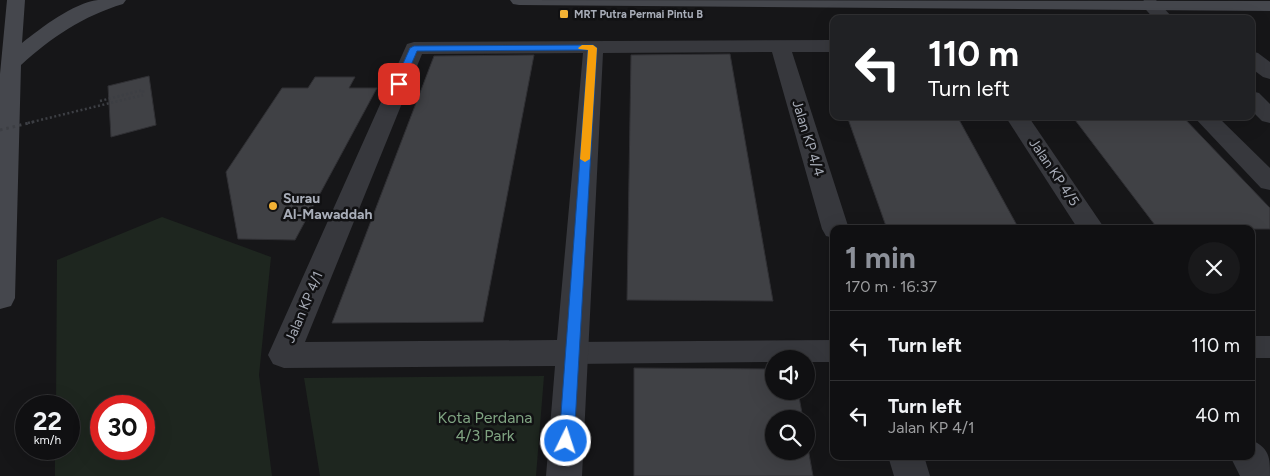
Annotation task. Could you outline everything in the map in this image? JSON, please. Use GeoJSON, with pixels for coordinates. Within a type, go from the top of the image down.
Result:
{"type":"FeatureCollection","features":[{"type":"Feature","properties":{"kind":"street"},"geometry":{"type":"LineString","coordinates":[[0,298],[11,63],[16,0]]}},
{"type":"Feature","properties":{"kind":"street"},"geometry":{"type":"LineString","coordinates":[[11,63],[47,31],[98,5],[116,0]]}},
{"type":"Feature","properties":{"kind":"street"},"geometry":{"type":"LineString","coordinates":[[519,0],[1270,6]]}},
{"type":"Feature","properties":{"kind":"street"},"geometry":{"type":"LineString","coordinates":[[1150,4],[1161,15]]}},
{"type":"Feature","properties":{"kind":"street"},"geometry":{"type":"LineString","coordinates":[[564,476],[593,48],[830,46]]}},
{"type":"Feature","properties":{"kind":"street"},"geometry":{"type":"LineString","coordinates":[[1255,46],[1270,46]]}},
{"type":"Feature","properties":{"kind":"street","name":"Jalan KP 4/4"},"geometry":{"type":"LineString","coordinates":[[780,47],[835,225]]}},
{"type":"Feature","properties":{"kind":"street","name":"Jalan KP 4/1"},"geometry":{"type":"LineString","coordinates":[[572,353],[284,356],[414,48],[593,48]]}},
{"type":"Feature","properties":{"kind":"street"},"geometry":{"type":"LineString","coordinates":[[1255,60],[1270,73]]}},
{"type":"Feature","properties":{"kind":"street"},"geometry":{"type":"LineString","coordinates":[[1255,102],[1270,116]]}},
{"type":"Feature","properties":{"kind":"street","name":"Jalan KP 4/5"},"geometry":{"type":"LineString","coordinates":[[1019,120],[1089,225]]}},
{"type":"Feature","properties":{"kind":"street"},"geometry":{"type":"LineString","coordinates":[[1208,120],[1270,182]]}},
{"type":"Feature","properties":{"kind":"street"},"geometry":{"type":"LineString","coordinates":[[907,460],[912,476]]}},
{"type":"Feature","properties":{"kind":"street"},"geometry":{"type":"LineString","coordinates":[[1251,460],[1261,476]]}},
{"type":"Feature","properties":{"kind":"lane"},"geometry":{"type":"LineString","coordinates":[[1255,347],[1270,347]]}},
{"type":"Feature","properties":{"kind":"lane"},"geometry":{"type":"LineString","coordinates":[[572,353],[830,351]]}},
{"type":"Feature","properties":{"kind":"path"},"geometry":{"type":"LineString","coordinates":[[0,130],[143,94],[143,90],[100,101]]}},
{"type":"Feature","properties":{"kind":"green space"},"geometry":{"type":"Polygon","coordinates":[[[162,217],[271,257],[259,375],[272,476],[55,476],[55,460],[80,460],[80,395],[56,395],[57,260],[162,217]]]}},
{"type":"Feature","properties":{"kind":"green space","name":"Kota Perdana 4/3 Park"},"geometry":{"type":"Polygon","coordinates":[[[544,376],[536,476],[320,476],[304,378],[544,376]]]}},
{"type":"Feature","properties":{"kind":"building"},"geometry":{"type":"Polygon","coordinates":[[[730,54],[773,301],[627,300],[631,55],[730,54]]]}},
{"type":"Feature","properties":{"kind":"building"},"geometry":{"type":"Polygon","coordinates":[[[534,55],[483,322],[332,323],[434,56],[534,55]]]}},
{"type":"Feature","properties":{"kind":"building"},"geometry":{"type":"Polygon","coordinates":[[[149,76],[156,125],[111,137],[108,86],[149,76]]]}},
{"type":"Feature","properties":{"kind":"building"},"geometry":{"type":"Polygon","coordinates":[[[315,77],[355,77],[349,88],[377,88],[295,240],[238,239],[226,172],[282,88],[308,88],[315,77]]]}},
{"type":"Feature","properties":{"kind":"building"},"geometry":{"type":"Polygon","coordinates":[[[848,120],[959,120],[1017,225],[886,225],[848,120]]]}},
{"type":"Feature","properties":{"kind":"building"},"geometry":{"type":"Polygon","coordinates":[[[1075,120],[1186,120],[1270,208],[1270,229],[1255,229],[1255,225],[1155,225],[1075,120]]]}},
{"type":"Feature","properties":{"kind":"building"},"geometry":{"type":"Polygon","coordinates":[[[634,368],[765,369],[765,400],[800,400],[801,410],[765,410],[765,460],[810,460],[813,476],[634,476],[634,368]]]}},
{"type":"Feature","properties":{"kind":"slow traffic"},"geometry":{"type":"LineString","coordinates":[[582,48],[593,48],[585,159]]}},
{"type":"Feature","properties":{"kind":"place","name":"MRT Putra Permai Pintu B"},"geometry":{"type":"Point","coordinates":[564,14]}},
{"type":"Feature","properties":{"kind":"place","name":"Surau Al-Mawaddah"},"geometry":{"type":"Point","coordinates":[273,206]}},
{"type":"Feature","properties":{"kind":"route"},"geometry":{"type":"LineString","coordinates":[[399,84],[414,48],[593,48],[566,441]]}}]}
